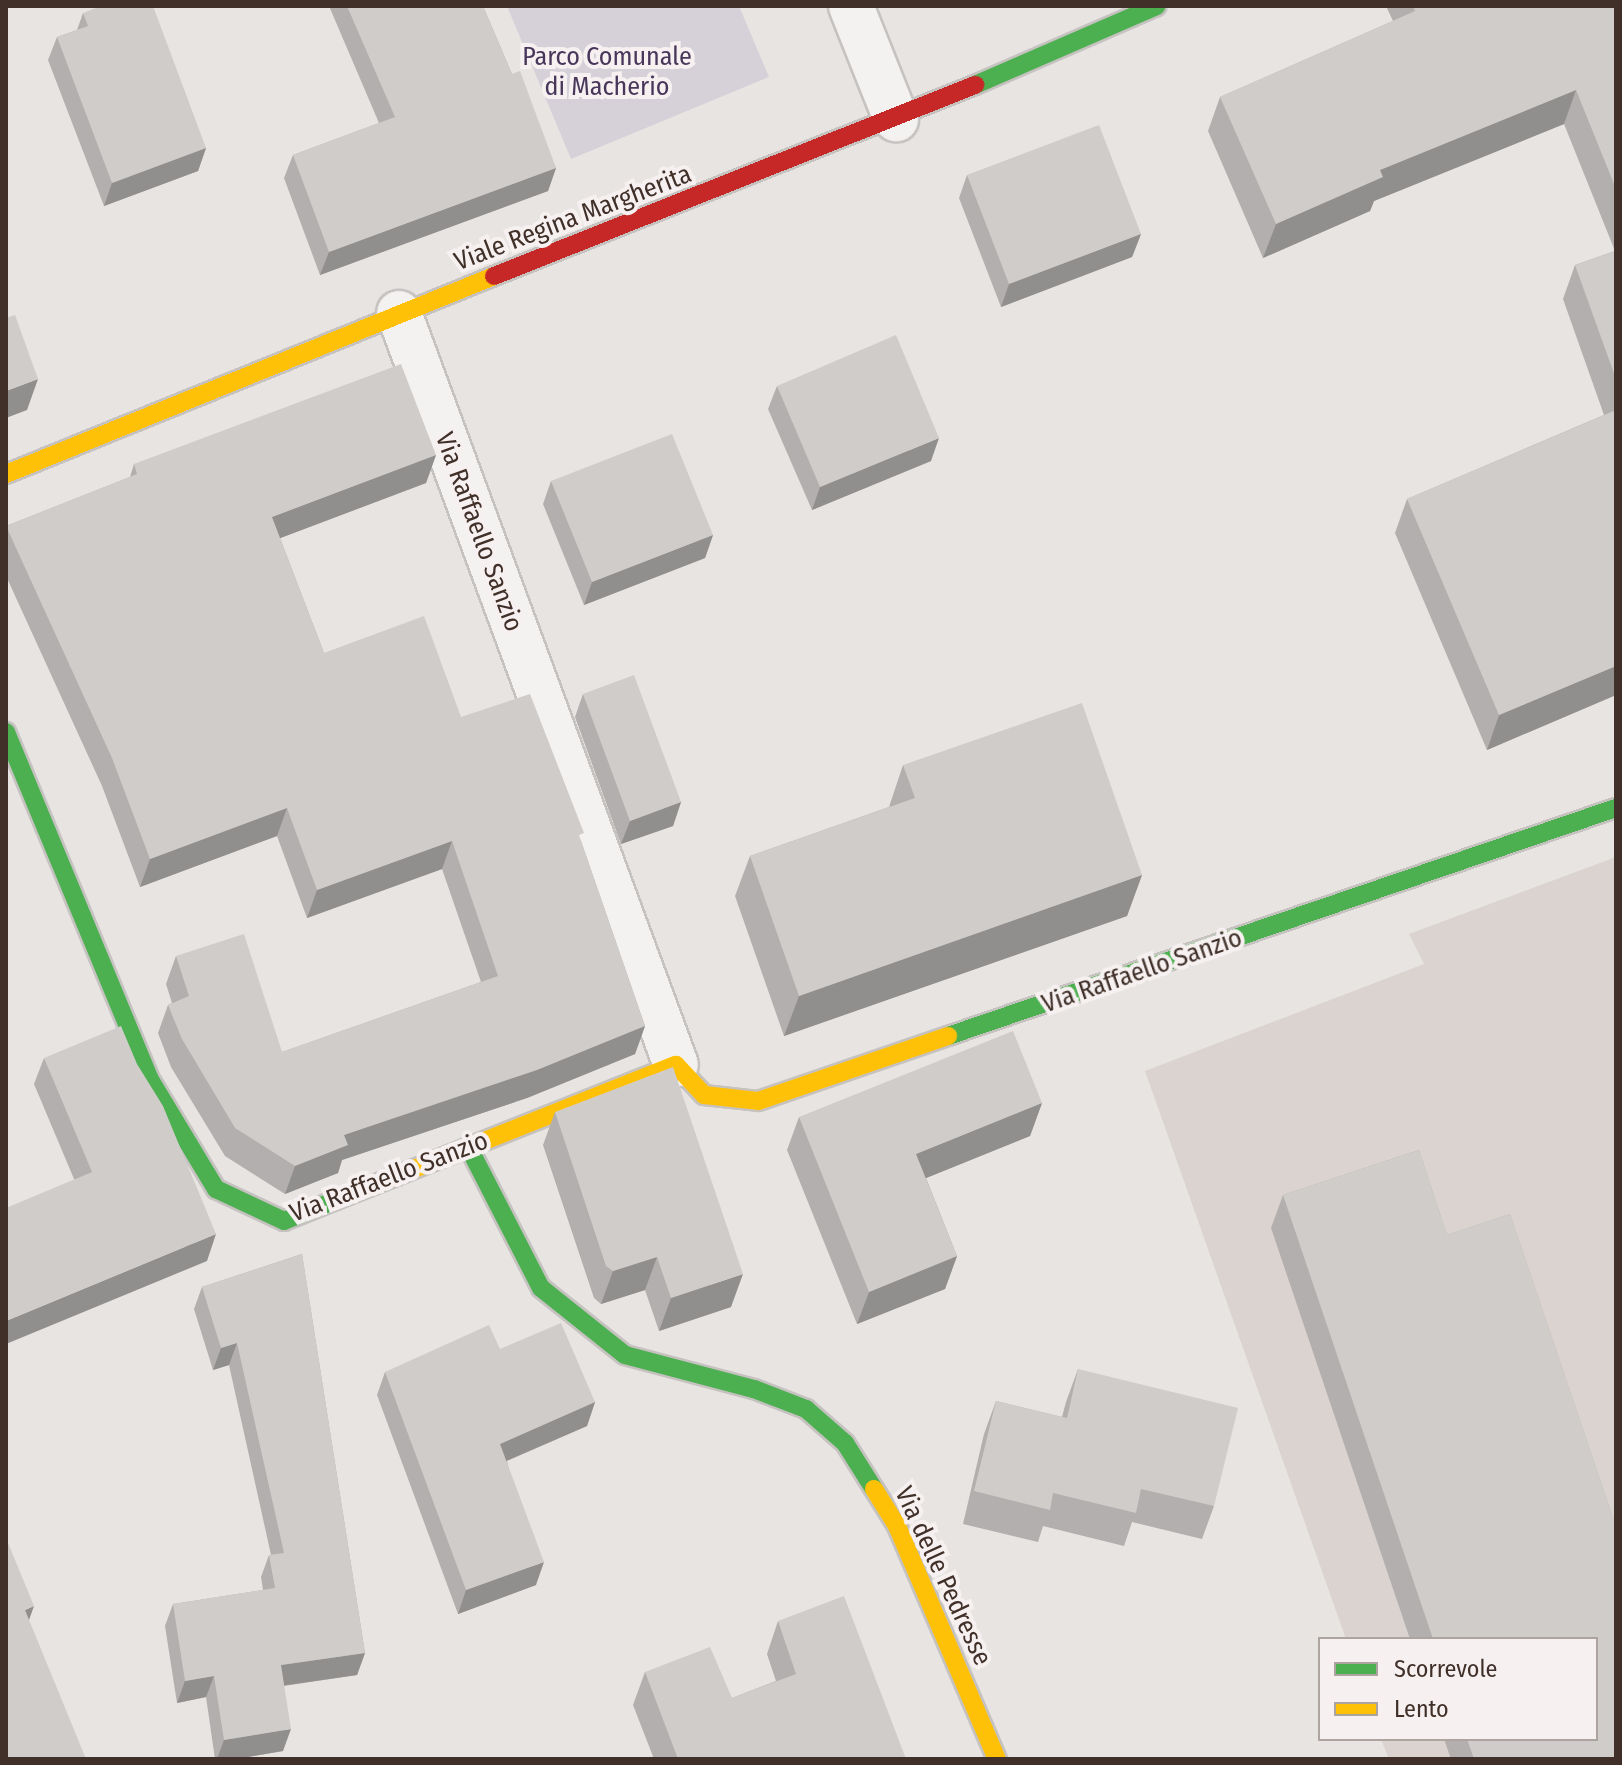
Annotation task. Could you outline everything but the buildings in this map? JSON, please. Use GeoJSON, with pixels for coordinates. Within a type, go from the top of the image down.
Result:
{"type":"FeatureCollection","features":[{"type":"Feature","properties":{"kind":"street"},"geometry":{"type":"LineString","coordinates":[[851,6],[896,119]]}},
{"type":"Feature","properties":{"kind":"street","name":"Viale Regina Margherita"},"geometry":{"type":"LineString","coordinates":[[6,474],[399,313],[896,119],[1157,6]]}},
{"type":"Feature","properties":{"kind":"street","name":"Via Raffaello Sanzio"},"geometry":{"type":"LineString","coordinates":[[399,313],[676,1065],[704,1095],[758,1101],[1616,808]]}},
{"type":"Feature","properties":{"kind":"street","name":"Via Raffaello Sanzio"},"geometry":{"type":"LineString","coordinates":[[6,732],[149,1078],[216,1189],[284,1221],[676,1065]]}},
{"type":"Feature","properties":{"kind":"street","name":"Via delle Pedresse"},"geometry":{"type":"LineString","coordinates":[[469,1148],[541,1288],[625,1355],[754,1389],[806,1409],[845,1443],[897,1526],[997,1759]]}},
{"type":"Feature","properties":{"kind":"shaded area"},"geometry":{"type":"Polygon","coordinates":[[[1616,857],[1616,1759],[1389,1759],[1382,1741],[1598,1741],[1598,1637],[1345,1637],[1145,1071],[1424,964],[1409,934],[1616,857]]]}},
{"type":"Feature","properties":{"kind":"green space","name":"Parco Comunale di Macherio"},"geometry":{"type":"Polygon","coordinates":[[[507,6],[739,6],[769,77],[571,159],[507,6]]]}},
{"type":"Feature","properties":{"kind":"traffic: fast"},"geometry":{"type":"LineString","coordinates":[[975,85],[1157,6]]}},
{"type":"Feature","properties":{"kind":"traffic: fast"},"geometry":{"type":"LineString","coordinates":[[6,732],[149,1078],[216,1189],[284,1221],[336,1200]]}},
{"type":"Feature","properties":{"kind":"traffic: fast"},"geometry":{"type":"LineString","coordinates":[[948,1036],[1616,808]]}},
{"type":"Feature","properties":{"kind":"traffic: fast"},"geometry":{"type":"LineString","coordinates":[[469,1148],[541,1288],[625,1355],[754,1389],[806,1409],[845,1443],[874,1489]]}},
{"type":"Feature","properties":{"kind":"traffic: slow"},"geometry":{"type":"LineString","coordinates":[[6,474],[494,276]]}},
{"type":"Feature","properties":{"kind":"traffic: slow"},"geometry":{"type":"LineString","coordinates":[[336,1200],[676,1065],[704,1095],[758,1101],[948,1036]]}},
{"type":"Feature","properties":{"kind":"traffic: slow"},"geometry":{"type":"LineString","coordinates":[[874,1489],[897,1526],[997,1759]]}},
{"type":"Feature","properties":{"kind":"traffic: jam"},"geometry":{"type":"LineString","coordinates":[[494,276],[975,85]]}}]}
